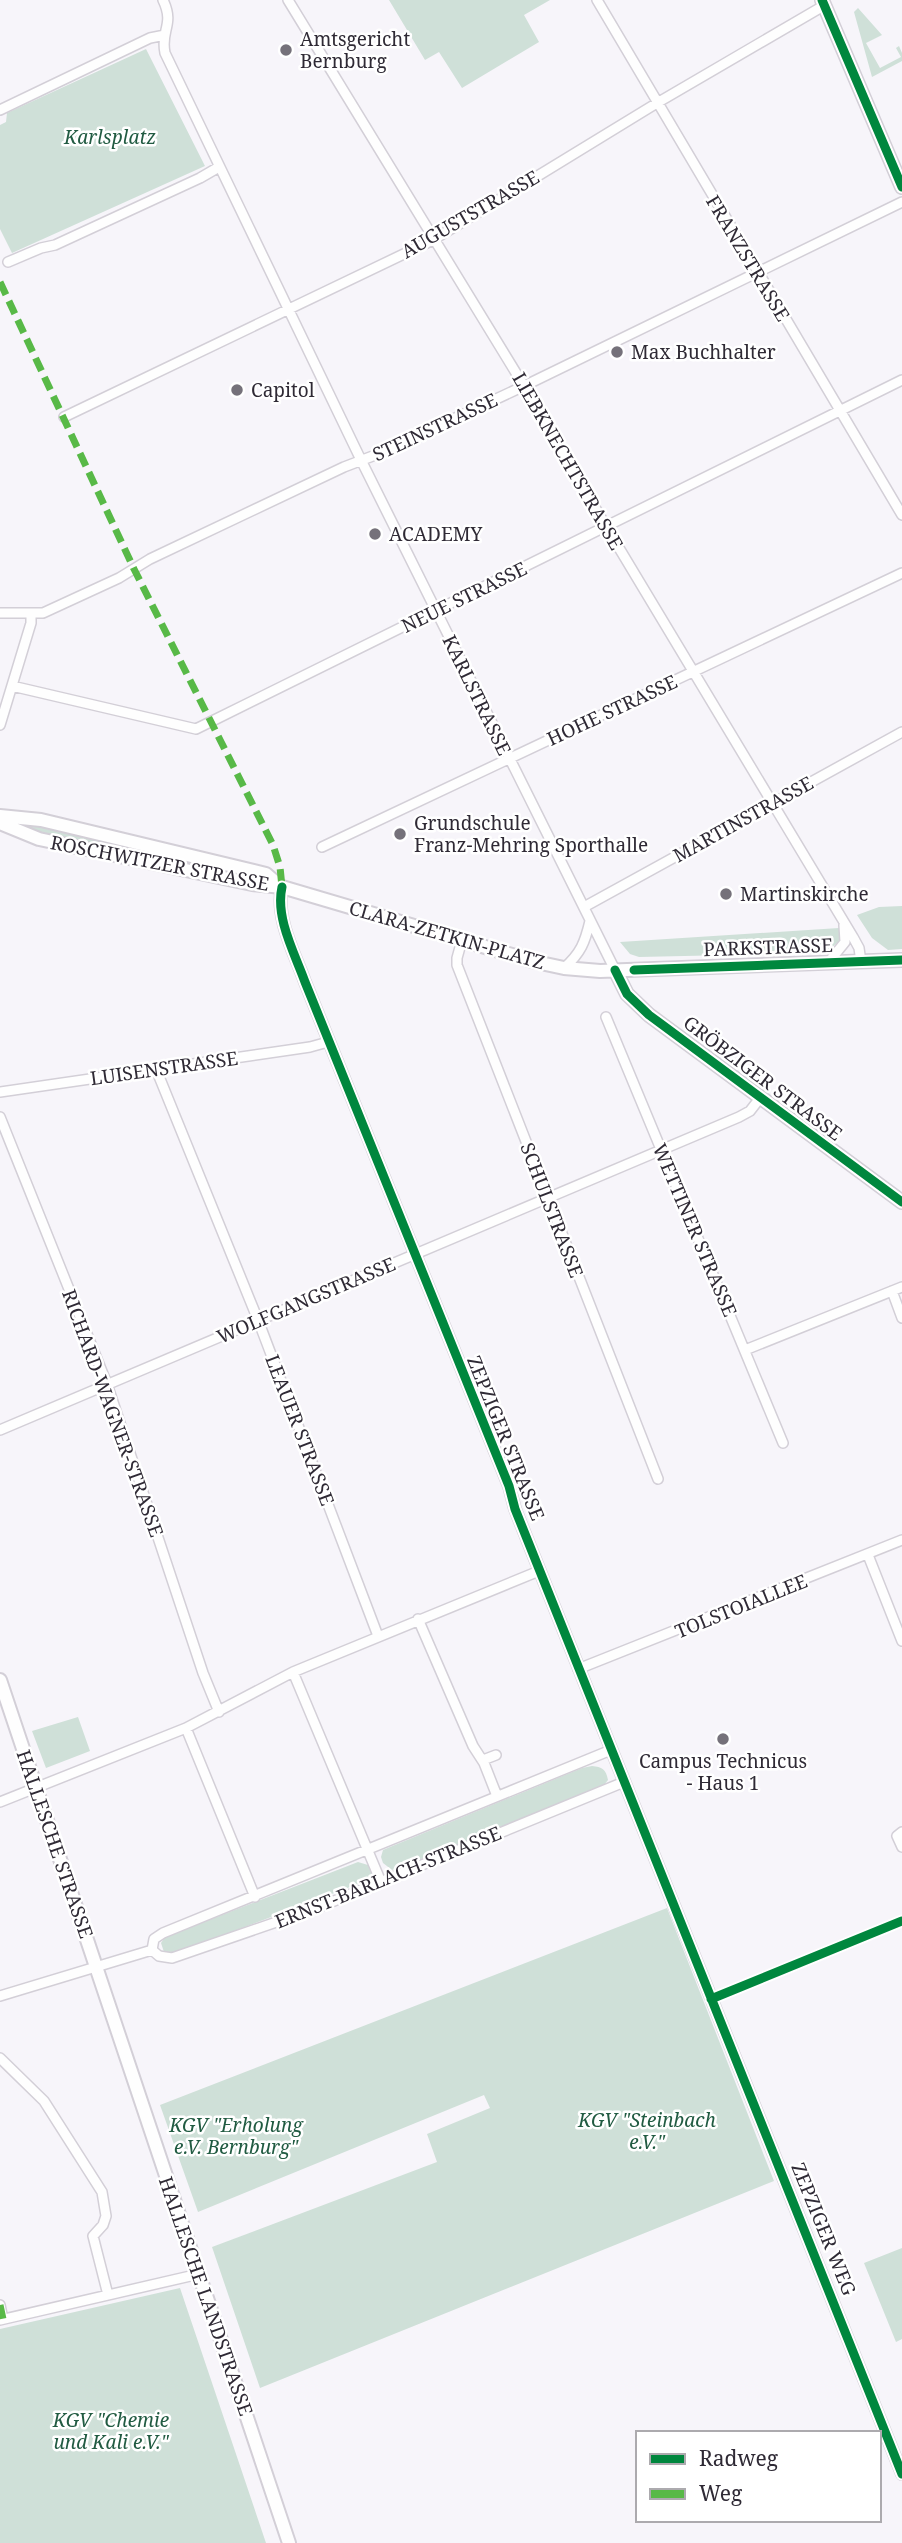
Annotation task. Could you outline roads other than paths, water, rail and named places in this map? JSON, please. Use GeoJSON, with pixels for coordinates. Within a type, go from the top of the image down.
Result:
{"type":"FeatureCollection","features":[{"type":"Feature","properties":{"kind":"main road"},"geometry":{"type":"LineString","coordinates":[[823,3],[902,187]]}},
{"type":"Feature","properties":{"kind":"main road","name":"ROSCHWITZER STRASSE"},"geometry":{"type":"LineString","coordinates":[[0,816],[41,820],[266,874],[282,887]]}},
{"type":"Feature","properties":{"kind":"main road","name":"ROSCHWITZER STRASSE"},"geometry":{"type":"LineString","coordinates":[[0,823],[39,839],[252,884],[282,887]]}},
{"type":"Feature","properties":{"kind":"main road","name":"CLARA-ZETKIN-PLATZ"},"geometry":{"type":"LineString","coordinates":[[282,887],[564,968],[615,970]]}},
{"type":"Feature","properties":{"kind":"main road","name":"PARKSTRASSE"},"geometry":{"type":"LineString","coordinates":[[615,970],[902,960]]}},
{"type":"Feature","properties":{"kind":"main road","name":"GRÖBZIGER STRASSE"},"geometry":{"type":"LineString","coordinates":[[615,970],[627,994],[639,1007],[902,1202]]}},
{"type":"Feature","properties":{"kind":"main road","name":"HALLESCHE STRASSE"},"geometry":{"type":"LineString","coordinates":[[0,1680],[97,1969]]}},
{"type":"Feature","properties":{"kind":"main road","name":"HALLESCHE LANDSTRASSE"},"geometry":{"type":"LineString","coordinates":[[97,1969],[289,2543]]}},
{"type":"Feature","properties":{"kind":"street"},"geometry":{"type":"LineString","coordinates":[[8,262],[55,245],[219,167],[165,53],[165,35],[170,20],[163,0]]}},
{"type":"Feature","properties":{"kind":"street","name":"LIEBKNECHTSTRASSE"},"geometry":{"type":"LineString","coordinates":[[288,0],[524,386],[859,948],[861,961]]}},
{"type":"Feature","properties":{"kind":"street","name":"FRANZSTRASSE"},"geometry":{"type":"LineString","coordinates":[[597,0],[902,515]]}},
{"type":"Feature","properties":{"kind":"street","name":"AUGUSTSTRASSE"},"geometry":{"type":"LineString","coordinates":[[64,417],[433,240],[823,3]]}},
{"type":"Feature","properties":{"kind":"street"},"geometry":{"type":"LineString","coordinates":[[0,110],[150,38],[165,35]]}},
{"type":"Feature","properties":{"kind":"street","name":"KARLSTRASSE"},"geometry":{"type":"LineString","coordinates":[[219,167],[361,460],[615,970]]}},
{"type":"Feature","properties":{"kind":"street","name":"STEINSTRASSE"},"geometry":{"type":"LineString","coordinates":[[0,613],[43,613],[119,578],[150,559],[524,386],[902,202]]}},
{"type":"Feature","properties":{"kind":"street","name":"NEUE STRASSE"},"geometry":{"type":"LineString","coordinates":[[12,686],[196,729],[902,380]]}},
{"type":"Feature","properties":{"kind":"street","name":"HOHE STRASSE"},"geometry":{"type":"LineString","coordinates":[[322,847],[902,573]]}},
{"type":"Feature","properties":{"kind":"street"},"geometry":{"type":"LineString","coordinates":[[0,725],[31,623],[31,615]]}},
{"type":"Feature","properties":{"kind":"street","name":"MARTINSTRASSE"},"geometry":{"type":"LineString","coordinates":[[584,907],[902,732]]}},
{"type":"Feature","properties":{"kind":"street","name":"ZEPZIGER STRASSE"},"geometry":{"type":"LineString","coordinates":[[282,887],[280,895],[283,919],[328,1042],[509,1486],[539,1570],[711,1999]]}},
{"type":"Feature","properties":{"kind":"street"},"geometry":{"type":"LineString","coordinates":[[564,968],[577,957],[584,946],[590,921]]}},
{"type":"Feature","properties":{"kind":"street"},"geometry":{"type":"LineString","coordinates":[[828,963],[845,942],[844,923]]}},
{"type":"Feature","properties":{"kind":"street","name":"SCHULSTRASSE"},"geometry":{"type":"LineString","coordinates":[[462,940],[457,965],[658,1479]]}},
{"type":"Feature","properties":{"kind":"street","name":"WETTINER STRASSE"},"geometry":{"type":"LineString","coordinates":[[606,1017],[783,1443]]}},
{"type":"Feature","properties":{"kind":"street","name":"LUISENSTRASSE"},"geometry":{"type":"LineString","coordinates":[[0,1092],[310,1047],[328,1042]]}},
{"type":"Feature","properties":{"kind":"street","name":"LEAUER STRASSE"},"geometry":{"type":"LineString","coordinates":[[156,1069],[258,1320],[378,1636]]}},
{"type":"Feature","properties":{"kind":"street","name":"WOLFGANGSTRASSE"},"geometry":{"type":"LineString","coordinates":[[0,1430],[739,1117],[750,1111],[760,1098]]}},
{"type":"Feature","properties":{"kind":"street","name":"RICHARD-WAGNER-STRASSE"},"geometry":{"type":"LineString","coordinates":[[0,1117],[107,1384],[203,1673],[219,1712]]}},
{"type":"Feature","properties":{"kind":"street"},"geometry":{"type":"LineString","coordinates":[[745,1350],[902,1287]]}},
{"type":"Feature","properties":{"kind":"street"},"geometry":{"type":"LineString","coordinates":[[892,1291],[902,1318]]}},
{"type":"Feature","properties":{"kind":"street","name":"TOLSTOIALLEE"},"geometry":{"type":"LineString","coordinates":[[578,1669],[902,1540]]}},
{"type":"Feature","properties":{"kind":"street"},"geometry":{"type":"LineString","coordinates":[[868,1555],[902,1641]]}},
{"type":"Feature","properties":{"kind":"street"},"geometry":{"type":"LineString","coordinates":[[0,1802],[186,1728],[293,1672],[539,1570]]}},
{"type":"Feature","properties":{"kind":"street"},"geometry":{"type":"LineString","coordinates":[[418,1619],[473,1746],[483,1760],[498,1796]]}},
{"type":"Feature","properties":{"kind":"street"},"geometry":{"type":"LineString","coordinates":[[293,1672],[381,1882]]}},
{"type":"Feature","properties":{"kind":"street"},"geometry":{"type":"LineString","coordinates":[[186,1728],[255,1897]]}},
{"type":"Feature","properties":{"kind":"street","name":"ERNST-BARLACH-STRASSE"},"geometry":{"type":"LineString","coordinates":[[152,1950],[154,1939],[163,1933],[611,1750]]}},
{"type":"Feature","properties":{"kind":"street"},"geometry":{"type":"LineString","coordinates":[[483,1760],[496,1755]]}},
{"type":"Feature","properties":{"kind":"street","name":"ERNST-BARLACH-STRASSE"},"geometry":{"type":"LineString","coordinates":[[152,1950],[159,1956],[172,1958],[317,1908],[624,1782]]}},
{"type":"Feature","properties":{"kind":"street"},"geometry":{"type":"LineString","coordinates":[[902,1832],[897,1836],[902,1847]]}},
{"type":"Feature","properties":{"kind":"street"},"geometry":{"type":"LineString","coordinates":[[711,1999],[902,1921]]}},
{"type":"Feature","properties":{"kind":"street","name":"ERNST-BARLACH-STRASSE"},"geometry":{"type":"LineString","coordinates":[[0,1996],[97,1969],[152,1950]]}},
{"type":"Feature","properties":{"kind":"street","name":"ZEPZIGER WEG"},"geometry":{"type":"LineString","coordinates":[[711,1999],[902,2474]]}},
{"type":"Feature","properties":{"kind":"street"},"geometry":{"type":"LineString","coordinates":[[0,2058],[44,2101],[102,2192],[106,2216],[103,2225],[93,2236],[108,2295]]}},
{"type":"Feature","properties":{"kind":"street"},"geometry":{"type":"LineString","coordinates":[[0,2305],[2,2320],[199,2274]]}},
{"type":"Feature","properties":{"kind":"place","name":"Amtsgericht Bernburg"},"geometry":{"type":"Point","coordinates":[286,50]}},
{"type":"Feature","properties":{"kind":"place","name":"Max Buchhalter"},"geometry":{"type":"Point","coordinates":[617,352]}},
{"type":"Feature","properties":{"kind":"place","name":"Capitol"},"geometry":{"type":"Point","coordinates":[237,390]}},
{"type":"Feature","properties":{"kind":"place","name":"ACADEMY"},"geometry":{"type":"Point","coordinates":[375,534]}},
{"type":"Feature","properties":{"kind":"place","name":"Grundschule Franz-Mehring Sporthalle"},"geometry":{"type":"Point","coordinates":[400,834]}},
{"type":"Feature","properties":{"kind":"place","name":"Martinskirche"},"geometry":{"type":"Point","coordinates":[726,894]}},
{"type":"Feature","properties":{"kind":"place","name":"Campus Technicus - Haus 1"},"geometry":{"type":"Point","coordinates":[723,1739]}},
{"type":"Feature","properties":{"kind":"park label","name":"Karlsplatz"},"geometry":{"type":"Point","coordinates":[110,137]}},
{"type":"Feature","properties":{"kind":"park label","name":"KGV \"Steinbach e.V.\""},"geometry":{"type":"Point","coordinates":[647,2131]}},
{"type":"Feature","properties":{"kind":"park label","name":"KGV \"Erholung e.V. Bernburg\""},"geometry":{"type":"Point","coordinates":[236,2136]}},
{"type":"Feature","properties":{"kind":"park label","name":"KGV \"Chemie und Kali e.V.\""},"geometry":{"type":"Point","coordinates":[111,2431]}}]}
